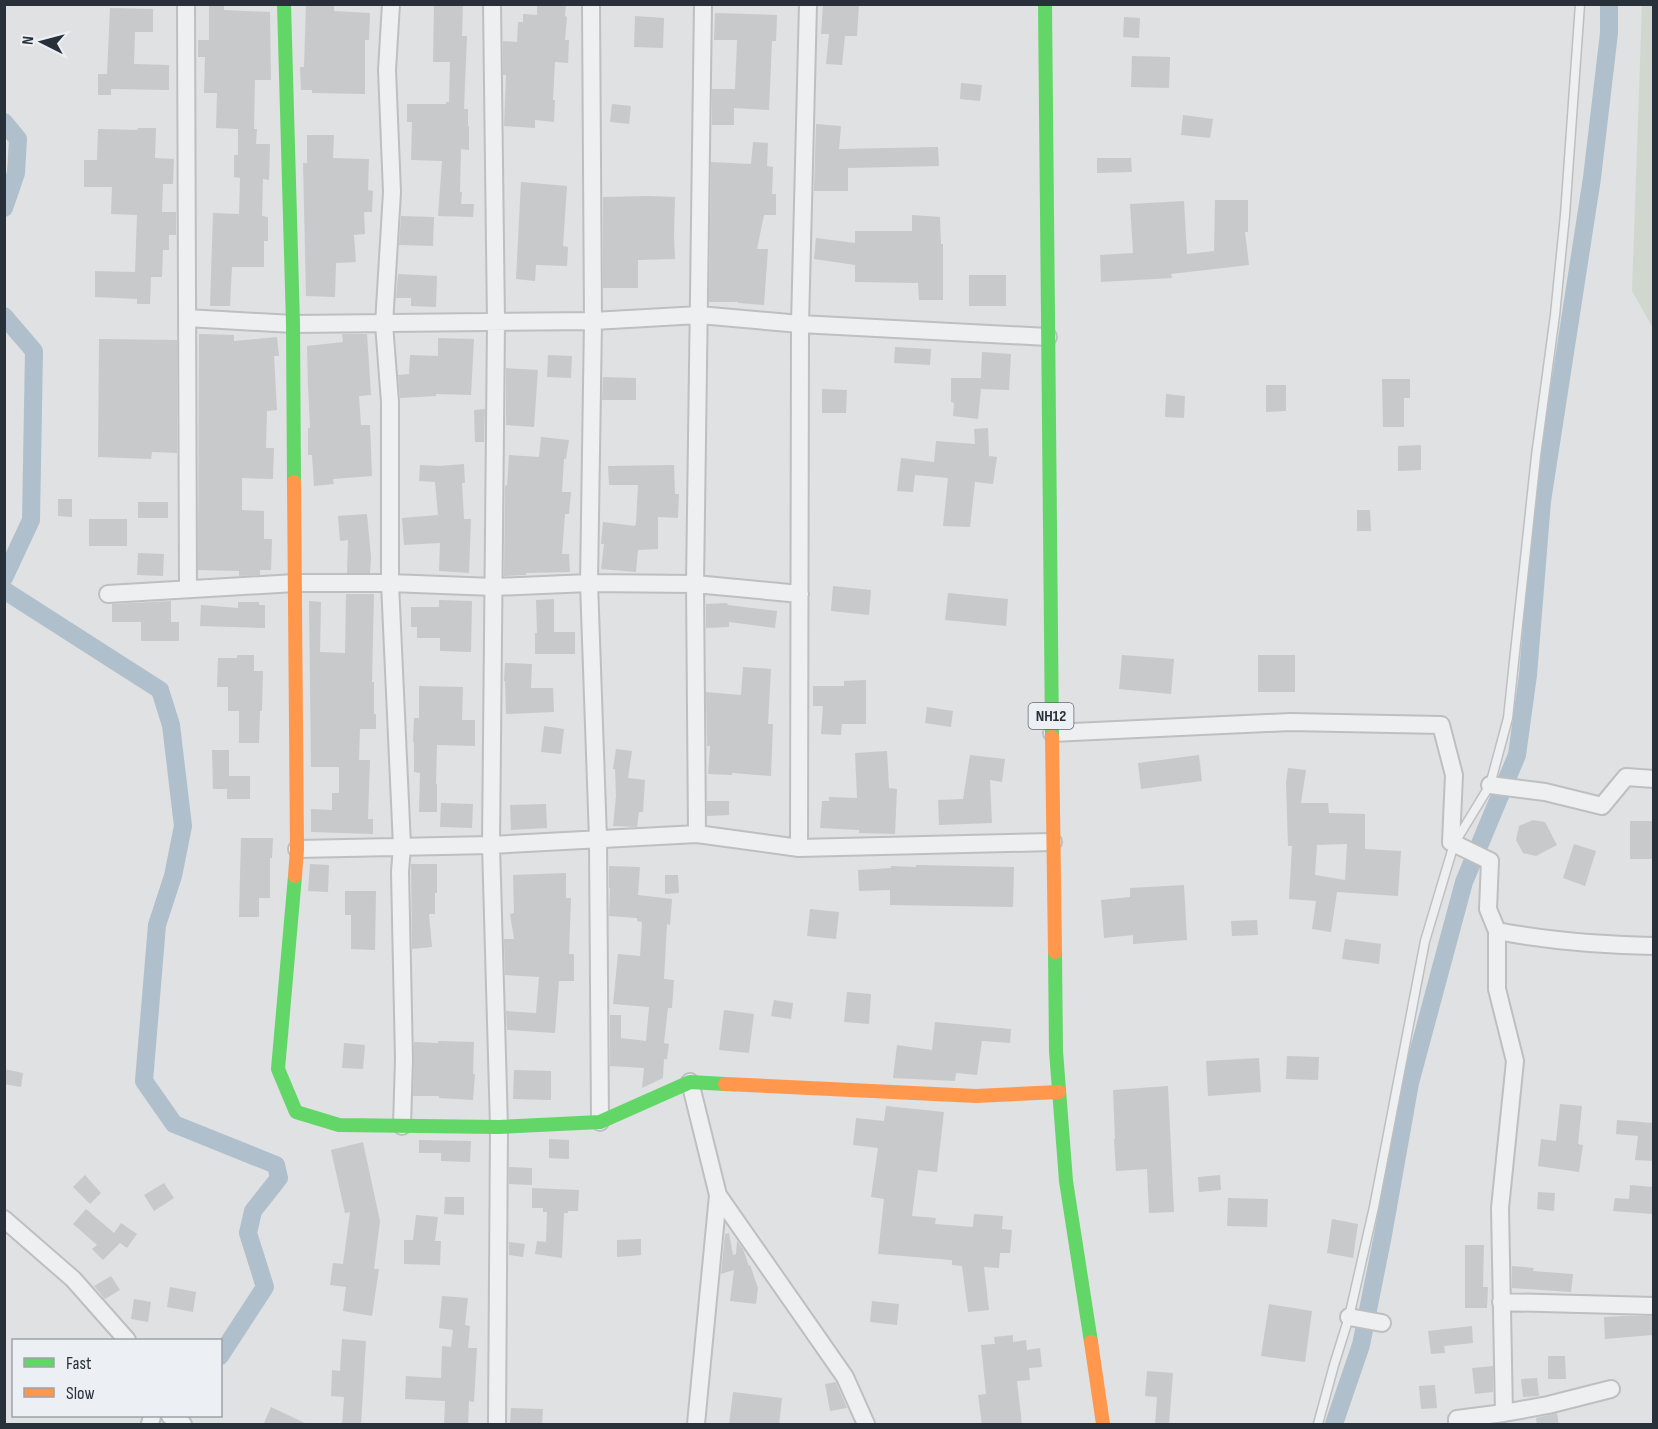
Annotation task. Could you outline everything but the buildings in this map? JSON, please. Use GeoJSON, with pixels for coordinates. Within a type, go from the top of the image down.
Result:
{"type":"FeatureCollection","features":[{"type":"Feature","properties":{"kind":"main road"},"geometry":{"type":"LineString","coordinates":[[284,4],[293,324],[297,849],[278,1068],[296,1112],[339,1125],[499,1127],[600,1122],[690,1082],[976,1096],[1059,1092]]}},
{"type":"Feature","properties":{"kind":"main road","name":"NH12"},"geometry":{"type":"LineString","coordinates":[[1045,4],[1053,842],[1059,1092],[1066,1181],[1103,1425]]}},
{"type":"Feature","properties":{"kind":"street"},"geometry":{"type":"LineString","coordinates":[[186,4],[188,590]]}},
{"type":"Feature","properties":{"kind":"street"},"geometry":{"type":"LineString","coordinates":[[391,4],[387,70],[392,192],[384,324],[390,402],[390,583],[402,846],[400,872],[404,1059],[402,1126]]}},
{"type":"Feature","properties":{"kind":"street"},"geometry":{"type":"LineString","coordinates":[[492,4],[496,323],[492,845],[499,1127],[497,1425]]}},
{"type":"Feature","properties":{"kind":"street"},"geometry":{"type":"LineString","coordinates":[[591,4],[593,321],[589,583],[598,839],[600,1122]]}},
{"type":"Feature","properties":{"kind":"street"},"geometry":{"type":"LineString","coordinates":[[698,834],[695,584],[703,4]]}},
{"type":"Feature","properties":{"kind":"street"},"geometry":{"type":"LineString","coordinates":[[799,848],[800,324],[808,4]]}},
{"type":"Feature","properties":{"kind":"street"},"geometry":{"type":"LineString","coordinates":[[187,318],[293,324],[384,324],[593,321],[699,315],[800,324],[1048,337]]}},
{"type":"Feature","properties":{"kind":"street"},"geometry":{"type":"LineString","coordinates":[[108,594],[295,583],[390,583],[494,587],[589,583],[695,584],[800,594]]}},
{"type":"Feature","properties":{"kind":"street"},"geometry":{"type":"LineString","coordinates":[[1052,733],[1290,722],[1441,725],[1454,775],[1451,842],[1490,861],[1488,909],[1497,931],[1497,989],[1515,1061],[1500,1208],[1504,1413]]}},
{"type":"Feature","properties":{"kind":"street"},"geometry":{"type":"LineString","coordinates":[[1494,785],[1545,792],[1602,806],[1626,777],[1653,779]]}},
{"type":"Feature","properties":{"kind":"street"},"geometry":{"type":"LineString","coordinates":[[297,849],[492,845],[698,834],[799,848],[1053,842]]}},
{"type":"Feature","properties":{"kind":"street"},"geometry":{"type":"LineString","coordinates":[[1497,931],[1533,938],[1602,945],[1653,946]]}},
{"type":"Feature","properties":{"kind":"street"},"geometry":{"type":"LineString","coordinates":[[690,1082],[718,1195],[696,1425]]}},
{"type":"Feature","properties":{"kind":"street"},"geometry":{"type":"LineString","coordinates":[[718,1195],[845,1377],[866,1425]]}},
{"type":"Feature","properties":{"kind":"street"},"geometry":{"type":"LineString","coordinates":[[4,1219],[73,1279],[125,1339]]}},
{"type":"Feature","properties":{"kind":"street"},"geometry":{"type":"LineString","coordinates":[[1501,1302],[1653,1306]]}},
{"type":"Feature","properties":{"kind":"street"},"geometry":{"type":"LineString","coordinates":[[1349,1317],[1382,1323]]}},
{"type":"Feature","properties":{"kind":"street"},"geometry":{"type":"LineString","coordinates":[[1457,1425],[1457,1419],[1548,1405],[1611,1389]]}},
{"type":"Feature","properties":{"kind":"lane"},"geometry":{"type":"LineString","coordinates":[[1318,1425],[1349,1317],[1374,1207],[1425,942],[1459,846],[1494,785],[1508,718],[1536,456],[1555,315],[1565,215],[1580,4]]}},
{"type":"Feature","properties":{"kind":"shaded area"},"geometry":{"type":"Polygon","coordinates":[[[1642,5],[1654,5],[1653,328],[1632,291],[1642,5]]]}},
{"type":"Feature","properties":{"kind":"waterway"},"geometry":{"type":"LineString","coordinates":[[1334,1424],[1361,1345],[1410,1083],[1464,882],[1517,755],[1528,675],[1542,501],[1592,178],[1609,33],[1609,4]]}},
{"type":"Feature","properties":{"kind":"waterway"},"geometry":{"type":"LineString","coordinates":[[4,122],[18,139],[16,173],[4,208]]}},
{"type":"Feature","properties":{"kind":"waterway"},"geometry":{"type":"LineString","coordinates":[[4,316],[34,351],[31,520],[4,578]]}},
{"type":"Feature","properties":{"kind":"waterway"},"geometry":{"type":"LineString","coordinates":[[4,590],[160,690],[171,725],[183,826],[173,876],[157,925],[144,1081],[174,1124],[276,1165],[279,1178],[253,1211],[248,1233],[265,1287],[222,1353]]}},
{"type":"Feature","properties":{"kind":"traffic: fast"},"geometry":{"type":"LineString","coordinates":[[284,4],[293,324],[294,482]]}},
{"type":"Feature","properties":{"kind":"traffic: fast"},"geometry":{"type":"LineString","coordinates":[[1045,4],[1052,737]]}},
{"type":"Feature","properties":{"kind":"traffic: fast"},"geometry":{"type":"LineString","coordinates":[[295,876],[278,1069],[296,1112],[339,1125],[499,1127],[600,1122],[690,1082],[725,1084]]}},
{"type":"Feature","properties":{"kind":"traffic: fast"},"geometry":{"type":"LineString","coordinates":[[1055,952],[1056,1051],[1066,1181],[1091,1342]]}},
{"type":"Feature","properties":{"kind":"traffic: slow"},"geometry":{"type":"LineString","coordinates":[[294,482],[297,849],[295,876]]}},
{"type":"Feature","properties":{"kind":"traffic: slow"},"geometry":{"type":"LineString","coordinates":[[1052,737],[1055,952]]}},
{"type":"Feature","properties":{"kind":"traffic: slow"},"geometry":{"type":"LineString","coordinates":[[725,1084],[976,1096],[1059,1092]]}},
{"type":"Feature","properties":{"kind":"traffic: slow"},"geometry":{"type":"LineString","coordinates":[[1091,1342],[1103,1424]]}}]}
